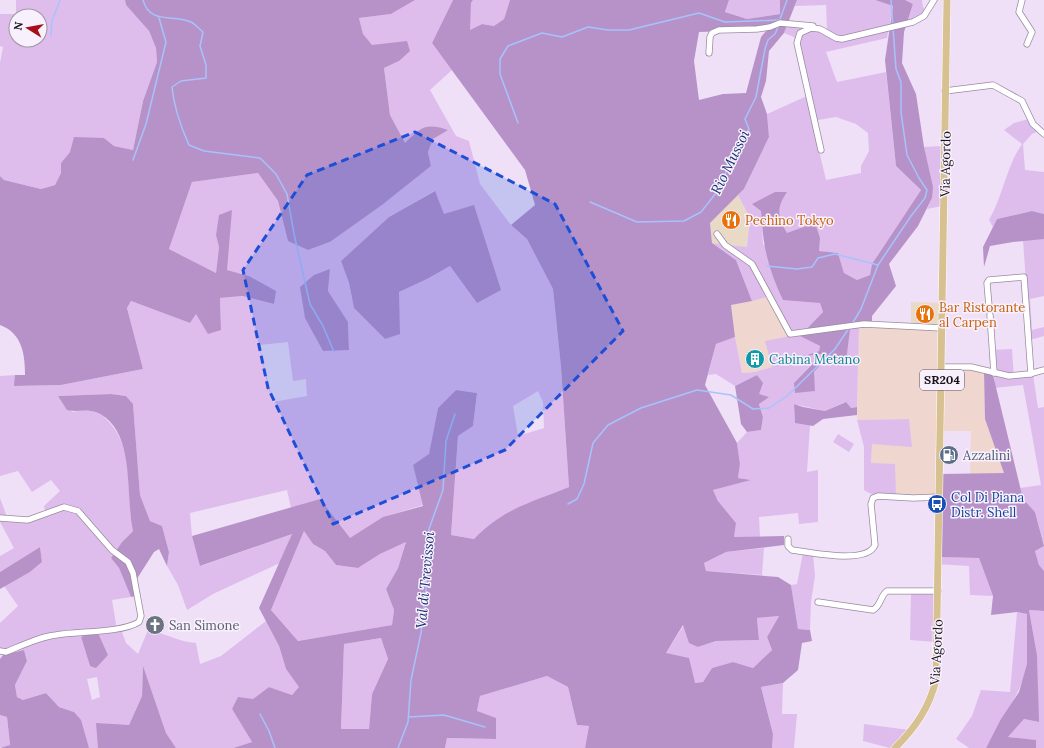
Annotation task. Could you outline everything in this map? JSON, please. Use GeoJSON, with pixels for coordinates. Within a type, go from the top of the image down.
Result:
{"type":"FeatureCollection","features":[{"type":"Feature","properties":{"kind":"main road","name":"Via Agordo"},"geometry":{"type":"LineString","coordinates":[[895,748],[916,725],[929,703],[936,679],[947,0]]}},
{"type":"Feature","properties":{"kind":"street"},"geometry":{"type":"LineString","coordinates":[[709,53],[709,39],[716,31],[757,29],[778,24],[810,26],[836,38],[842,39],[893,28],[921,18],[934,0]]}},
{"type":"Feature","properties":{"kind":"street"},"geometry":{"type":"LineString","coordinates":[[1022,0],[1019,12],[1032,32],[1027,44]]}},
{"type":"Feature","properties":{"kind":"street"},"geometry":{"type":"LineString","coordinates":[[817,28],[811,28],[803,31],[797,40],[821,150]]}},
{"type":"Feature","properties":{"kind":"street"},"geometry":{"type":"LineString","coordinates":[[946,91],[993,85],[1022,101],[1033,124],[1044,134]]}},
{"type":"Feature","properties":{"kind":"street"},"geometry":{"type":"LineString","coordinates":[[717,234],[725,245],[752,264],[790,334],[864,324],[942,328]]}},
{"type":"Feature","properties":{"kind":"street"},"geometry":{"type":"LineString","coordinates":[[989,306],[988,280],[1024,277],[1030,374]]}},
{"type":"Feature","properties":{"kind":"street"},"geometry":{"type":"LineString","coordinates":[[990,315],[994,373]]}},
{"type":"Feature","properties":{"kind":"street"},"geometry":{"type":"LineString","coordinates":[[942,368],[971,367],[1009,376],[1030,374],[1044,370]]}},
{"type":"Feature","properties":{"kind":"street"},"geometry":{"type":"LineString","coordinates":[[788,538],[788,546],[792,550],[837,556],[865,552],[872,549],[875,545],[870,504],[873,498],[878,496],[913,498],[940,497]]}},
{"type":"Feature","properties":{"kind":"street"},"geometry":{"type":"LineString","coordinates":[[0,518],[28,520],[64,507],[78,511],[112,550],[128,562],[133,573],[141,616],[139,622],[113,629],[50,636],[6,652],[0,651]]}},
{"type":"Feature","properties":{"kind":"street"},"geometry":{"type":"LineString","coordinates":[[818,602],[871,611],[877,608],[884,593],[887,591],[938,591]]}},
{"type":"Feature","properties":{"kind":"highlighted area"},"geometry":{"type":"Polygon","coordinates":[[[415,132],[555,204],[623,331],[505,450],[333,524],[268,388],[243,270],[307,175],[415,132]]]}},
{"type":"Feature","properties":{"kind":"shaded area"},"geometry":{"type":"Polygon","coordinates":[[[16,0],[125,0],[126,5],[149,31],[156,48],[157,62],[143,101],[133,150],[114,146],[104,138],[70,152],[61,163],[61,173],[55,185],[41,189],[4,180],[0,176],[0,63],[3,47],[0,46],[0,14],[8,14],[8,48],[48,48],[48,8],[16,8],[16,0]]]}},
{"type":"Feature","properties":{"kind":"shaded area"},"geometry":{"type":"Polygon","coordinates":[[[125,0],[415,0],[391,14],[359,18],[363,34],[372,45],[407,41],[410,51],[399,61],[384,68],[390,115],[405,143],[419,130],[424,128],[434,127],[448,130],[433,139],[428,152],[431,166],[382,205],[330,242],[308,250],[288,241],[278,201],[258,173],[192,182],[169,249],[216,273],[219,247],[216,235],[219,215],[232,210],[227,270],[249,276],[276,291],[274,304],[242,296],[220,298],[221,330],[208,334],[196,314],[190,323],[131,301],[127,308],[143,369],[61,385],[14,386],[15,375],[25,375],[25,367],[23,352],[18,339],[13,333],[0,325],[0,176],[4,180],[41,189],[55,185],[61,173],[61,163],[70,152],[74,137],[104,138],[114,146],[133,150],[143,101],[157,62],[156,48],[149,31],[126,5],[125,0]]]}},
{"type":"Feature","properties":{"kind":"shaded area"},"geometry":{"type":"Polygon","coordinates":[[[415,0],[453,0],[432,43],[452,70],[430,90],[456,136],[469,141],[480,184],[511,225],[527,239],[553,289],[561,367],[569,487],[518,507],[507,513],[495,520],[474,539],[451,535],[458,436],[473,426],[477,393],[456,390],[438,408],[429,455],[413,465],[423,505],[384,517],[350,539],[320,499],[291,508],[287,490],[190,513],[192,536],[201,566],[292,534],[280,563],[213,594],[187,610],[178,585],[167,566],[169,552],[162,526],[150,521],[140,495],[133,404],[126,396],[111,394],[58,396],[73,412],[92,411],[105,418],[117,434],[123,446],[128,474],[133,531],[122,542],[111,558],[119,568],[131,597],[112,600],[117,630],[121,629],[126,643],[138,654],[148,630],[184,641],[196,643],[200,664],[221,656],[266,621],[279,646],[286,669],[300,687],[292,695],[269,687],[253,699],[232,709],[252,742],[233,748],[176,748],[166,733],[143,667],[142,696],[129,725],[98,746],[98,748],[89,748],[74,712],[59,707],[46,693],[23,700],[17,697],[15,685],[27,661],[24,650],[3,655],[0,651],[0,623],[18,606],[4,586],[30,572],[42,562],[40,547],[0,572],[0,556],[14,548],[0,522],[0,498],[7,517],[28,519],[45,511],[44,506],[60,491],[51,480],[32,492],[18,471],[0,476],[0,376],[15,375],[15,386],[61,385],[143,369],[127,308],[131,301],[190,323],[196,313],[221,330],[220,298],[241,296],[274,304],[249,276],[227,270],[216,235],[219,247],[216,273],[169,249],[192,182],[258,173],[278,201],[288,240],[308,250],[330,242],[382,205],[431,166],[428,152],[433,138],[447,130],[414,133],[405,144],[390,115],[384,68],[399,61],[371,45],[363,34],[359,18],[391,14],[415,0]],[[434,191],[389,217],[341,261],[349,283],[354,308],[385,339],[398,306],[399,292],[450,266],[477,303],[434,191]],[[330,269],[316,337],[323,351],[349,349],[348,322],[328,291],[330,269]],[[288,342],[259,345],[273,402],[307,396],[306,379],[293,381],[288,342]],[[538,391],[513,406],[518,436],[544,428],[543,402],[538,391]],[[99,635],[81,637],[90,666],[108,655],[99,635]],[[97,677],[87,679],[92,700],[100,697],[97,677]]]}},
{"type":"Feature","properties":{"kind":"shaded area"},"geometry":{"type":"Polygon","coordinates":[[[453,0],[473,0],[471,3],[470,30],[482,24],[494,26],[504,19],[510,0],[729,0],[725,12],[747,19],[780,14],[780,0],[797,0],[784,33],[769,51],[766,81],[761,97],[767,114],[769,137],[744,189],[710,223],[712,243],[736,260],[752,301],[731,305],[735,337],[716,344],[705,385],[737,443],[740,464],[738,478],[751,480],[713,490],[718,501],[736,523],[734,537],[784,536],[784,545],[726,552],[704,563],[706,571],[778,577],[791,585],[798,629],[810,630],[812,641],[802,643],[798,670],[783,683],[761,687],[773,734],[772,748],[585,748],[589,726],[577,725],[568,687],[547,676],[480,696],[477,711],[496,718],[496,739],[447,738],[445,748],[233,748],[252,742],[232,709],[238,697],[253,699],[269,687],[292,695],[299,687],[286,669],[279,646],[259,608],[292,534],[200,566],[192,536],[320,499],[350,538],[383,517],[423,506],[413,465],[429,454],[438,408],[456,390],[477,393],[473,426],[458,436],[451,535],[474,539],[495,520],[507,513],[518,507],[569,487],[561,367],[553,289],[527,239],[511,225],[535,205],[525,170],[432,43],[453,0]],[[767,30],[699,32],[694,61],[699,100],[723,94],[746,93],[761,37],[767,30]],[[304,531],[271,610],[298,641],[392,625],[394,610],[386,589],[398,568],[406,542],[380,554],[358,568],[336,565],[325,551],[313,544],[304,531]],[[779,616],[757,618],[759,640],[716,641],[698,647],[689,643],[683,625],[666,653],[689,658],[695,683],[703,682],[712,668],[733,662],[753,668],[772,650],[767,637],[779,616]],[[381,638],[344,644],[341,729],[369,729],[372,694],[388,659],[381,638]]]}},
{"type":"Feature","properties":{"kind":"shaded area"},"geometry":{"type":"Polygon","coordinates":[[[473,0],[510,0],[504,19],[494,26],[482,24],[469,31],[471,3],[473,0]]]}},
{"type":"Feature","properties":{"kind":"shaded area"},"geometry":{"type":"Polygon","coordinates":[[[729,0],[780,0],[780,14],[747,19],[725,12],[729,0]]]}},
{"type":"Feature","properties":{"kind":"shaded area"},"geometry":{"type":"Polygon","coordinates":[[[797,0],[875,0],[893,6],[887,38],[826,52],[837,82],[886,72],[896,166],[921,190],[872,264],[870,275],[857,280],[844,273],[838,253],[818,251],[820,238],[787,233],[780,217],[781,203],[786,192],[761,211],[763,244],[820,303],[823,312],[801,336],[820,346],[819,351],[806,355],[822,353],[794,383],[814,372],[850,329],[859,327],[857,407],[850,408],[845,402],[825,411],[794,404],[795,422],[810,425],[807,472],[818,470],[818,522],[799,524],[798,513],[759,517],[760,537],[733,537],[736,523],[718,501],[713,490],[750,480],[738,478],[740,464],[737,443],[747,432],[761,430],[763,417],[759,403],[757,375],[735,386],[716,374],[708,375],[716,344],[735,337],[742,373],[755,372],[772,367],[765,341],[790,336],[767,297],[752,301],[736,260],[712,243],[747,247],[750,218],[738,195],[744,189],[769,137],[767,114],[807,96],[794,37],[784,33],[788,23],[827,31],[826,5],[795,6],[797,0]],[[836,117],[812,121],[826,180],[861,173],[861,166],[869,151],[868,133],[856,124],[836,117]]]}},
{"type":"Feature","properties":{"kind":"shaded area"},"geometry":{"type":"Polygon","coordinates":[[[875,0],[905,0],[913,4],[904,32],[902,63],[916,94],[924,147],[933,187],[932,198],[918,226],[889,264],[896,286],[872,316],[872,326],[850,329],[846,362],[824,361],[814,372],[815,391],[795,393],[794,383],[822,354],[804,356],[819,351],[820,346],[800,336],[823,312],[820,303],[783,300],[767,257],[763,236],[761,211],[752,204],[775,192],[787,192],[781,203],[780,217],[787,233],[815,223],[820,238],[819,251],[838,253],[844,273],[857,280],[870,275],[872,264],[921,190],[896,166],[885,60],[893,6],[875,0]]]}},
{"type":"Feature","properties":{"kind":"shaded area"},"geometry":{"type":"Polygon","coordinates":[[[905,0],[922,0],[923,7],[927,14],[919,21],[906,27],[913,4],[905,0]]]}},
{"type":"Feature","properties":{"kind":"shaded area"},"geometry":{"type":"Polygon","coordinates":[[[1032,118],[1037,126],[1043,129],[1032,134],[1023,144],[1025,170],[1044,172],[1044,214],[1032,211],[997,219],[993,227],[989,220],[998,201],[1012,162],[1022,144],[1004,130],[1014,123],[1032,118]]]}},
{"type":"Feature","properties":{"kind":"shaded area"},"geometry":{"type":"Polygon","coordinates":[[[943,146],[942,206],[927,209],[932,198],[924,147],[943,146]]]}},
{"type":"Feature","properties":{"kind":"shaded area"},"geometry":{"type":"Polygon","coordinates":[[[435,191],[444,214],[474,205],[501,290],[477,303],[450,266],[399,292],[400,334],[385,339],[354,308],[349,283],[341,261],[389,217],[435,191]]]}},
{"type":"Feature","properties":{"kind":"shaded area"},"geometry":{"type":"Polygon","coordinates":[[[738,195],[750,218],[747,247],[712,243],[710,223],[738,195]]]}},
{"type":"Feature","properties":{"kind":"shaded area"},"geometry":{"type":"Polygon","coordinates":[[[1032,211],[1044,214],[1044,239],[990,246],[984,267],[983,247],[997,219],[1032,211]]]}},
{"type":"Feature","properties":{"kind":"shaded area"},"geometry":{"type":"Polygon","coordinates":[[[1044,239],[1044,296],[1030,299],[1032,330],[1044,327],[1044,336],[1030,340],[1023,240],[1044,239]]]}},
{"type":"Feature","properties":{"kind":"shaded area"},"geometry":{"type":"Polygon","coordinates":[[[330,269],[328,291],[348,322],[349,350],[323,351],[305,318],[300,287],[314,275],[330,269]]]}},
{"type":"Feature","properties":{"kind":"shaded area"},"geometry":{"type":"Polygon","coordinates":[[[767,297],[790,337],[772,367],[755,372],[742,373],[731,305],[767,297]]]}},
{"type":"Feature","properties":{"kind":"shaded area"},"geometry":{"type":"Polygon","coordinates":[[[911,302],[942,303],[941,329],[911,327],[911,302]]]}},
{"type":"Feature","properties":{"kind":"shaded area"},"geometry":{"type":"Polygon","coordinates":[[[865,325],[941,329],[941,369],[971,368],[984,372],[985,419],[1005,474],[970,474],[971,431],[940,431],[939,496],[896,496],[871,463],[872,444],[909,419],[857,420],[859,327],[865,325]]]}},
{"type":"Feature","properties":{"kind":"shaded area"},"geometry":{"type":"Polygon","coordinates":[[[1012,349],[1014,378],[1033,375],[1038,408],[1044,407],[1044,546],[1035,512],[1023,500],[1020,488],[1041,485],[1023,385],[995,388],[992,350],[1012,349]]]}},
{"type":"Feature","properties":{"kind":"shaded area"},"geometry":{"type":"Polygon","coordinates":[[[984,372],[993,375],[1023,499],[1035,512],[1044,546],[1035,551],[1039,565],[1044,571],[1044,611],[1029,610],[1037,655],[1039,722],[1024,719],[1008,737],[1036,740],[1036,748],[986,748],[1001,719],[1019,692],[1027,664],[1027,614],[1017,612],[991,615],[993,596],[979,558],[937,557],[940,474],[1004,473],[985,419],[984,372]]]}},
{"type":"Feature","properties":{"kind":"shaded area"},"geometry":{"type":"Polygon","coordinates":[[[757,375],[763,383],[759,394],[769,397],[759,404],[763,417],[761,430],[747,432],[741,424],[735,386],[757,375]]]}},
{"type":"Feature","properties":{"kind":"shaded area"},"geometry":{"type":"Polygon","coordinates":[[[111,394],[126,396],[133,404],[140,495],[150,521],[162,526],[169,552],[167,566],[159,549],[154,552],[133,585],[136,596],[131,597],[119,568],[111,558],[122,542],[133,531],[127,467],[124,450],[119,436],[111,423],[100,414],[87,410],[67,410],[58,396],[111,394]]]}},
{"type":"Feature","properties":{"kind":"shaded area"},"geometry":{"type":"Polygon","coordinates":[[[846,402],[851,408],[857,407],[857,415],[823,419],[813,426],[795,423],[794,404],[825,411],[846,402]]]}},
{"type":"Feature","properties":{"kind":"shaded area"},"geometry":{"type":"Polygon","coordinates":[[[909,419],[912,447],[872,444],[871,463],[895,464],[896,496],[871,494],[864,490],[864,447],[857,420],[909,419]]]}},
{"type":"Feature","properties":{"kind":"shaded area"},"geometry":{"type":"Polygon","coordinates":[[[838,434],[854,444],[849,452],[833,442],[838,434]]]}},
{"type":"Feature","properties":{"kind":"shaded area"},"geometry":{"type":"Polygon","coordinates":[[[304,531],[313,544],[325,551],[336,565],[358,568],[380,554],[406,542],[398,568],[386,589],[394,610],[392,625],[298,641],[271,610],[304,531]]]}},
{"type":"Feature","properties":{"kind":"shaded area"},"geometry":{"type":"Polygon","coordinates":[[[1044,546],[1044,571],[1039,565],[1035,551],[1044,546]]]}},
{"type":"Feature","properties":{"kind":"shaded area"},"geometry":{"type":"Polygon","coordinates":[[[40,547],[42,562],[30,572],[0,589],[0,572],[40,547]]]}},
{"type":"Feature","properties":{"kind":"shaded area"},"geometry":{"type":"Polygon","coordinates":[[[764,548],[762,575],[706,571],[704,563],[726,552],[764,548]]]}},
{"type":"Feature","properties":{"kind":"shaded area"},"geometry":{"type":"Polygon","coordinates":[[[803,553],[813,554],[815,576],[811,602],[810,630],[798,629],[791,585],[797,584],[803,553]]]}},
{"type":"Feature","properties":{"kind":"shaded area"},"geometry":{"type":"Polygon","coordinates":[[[937,557],[979,558],[993,596],[970,595],[969,566],[936,564],[937,557]]]}},
{"type":"Feature","properties":{"kind":"shaded area"},"geometry":{"type":"Polygon","coordinates":[[[911,592],[936,592],[935,642],[910,640],[911,592]]]}},
{"type":"Feature","properties":{"kind":"shaded area"},"geometry":{"type":"Polygon","coordinates":[[[1029,610],[1044,611],[1044,748],[1036,748],[1035,740],[1008,737],[1024,719],[1038,722],[1037,655],[1029,610]]]}},
{"type":"Feature","properties":{"kind":"shaded area"},"geometry":{"type":"Polygon","coordinates":[[[1017,612],[1027,614],[1028,653],[1024,677],[1015,698],[986,748],[969,748],[956,739],[972,716],[981,690],[1010,692],[1017,612]]]}},
{"type":"Feature","properties":{"kind":"shaded area"},"geometry":{"type":"Polygon","coordinates":[[[779,616],[767,637],[772,650],[753,668],[733,662],[712,668],[703,682],[694,683],[666,653],[684,625],[698,647],[716,641],[759,640],[757,618],[779,616]]]}},
{"type":"Feature","properties":{"kind":"shaded area"},"geometry":{"type":"Polygon","coordinates":[[[88,634],[99,635],[108,655],[96,668],[90,666],[81,637],[88,634]]]}},
{"type":"Feature","properties":{"kind":"shaded area"},"geometry":{"type":"Polygon","coordinates":[[[381,638],[388,659],[372,694],[369,730],[341,729],[344,644],[381,638]]]}},
{"type":"Feature","properties":{"kind":"shaded area"},"geometry":{"type":"Polygon","coordinates":[[[24,650],[27,661],[15,685],[17,697],[23,700],[46,693],[59,707],[74,712],[81,720],[89,748],[0,748],[10,745],[7,717],[0,715],[0,659],[3,655],[24,650]]]}},
{"type":"Feature","properties":{"kind":"shaded area"},"geometry":{"type":"Polygon","coordinates":[[[143,666],[166,733],[176,748],[98,748],[96,723],[129,725],[142,696],[143,666]]]}},
{"type":"Feature","properties":{"kind":"shaded area"},"geometry":{"type":"Polygon","coordinates":[[[547,676],[568,687],[577,725],[589,726],[585,748],[445,748],[447,738],[496,739],[477,711],[480,696],[547,676]]]}},
{"type":"Feature","properties":{"kind":"shaded area"},"geometry":{"type":"Polygon","coordinates":[[[783,683],[782,714],[797,714],[794,748],[772,748],[773,734],[761,687],[783,683]]]}},
{"type":"Feature","properties":{"kind":"shaded area"},"geometry":{"type":"Polygon","coordinates":[[[0,715],[7,717],[10,746],[4,748],[0,747],[0,715]]]}},
{"type":"Feature","properties":{"kind":"shaded area"},"geometry":{"type":"Polygon","coordinates":[[[864,724],[909,730],[890,748],[863,741],[864,724]]]}},
{"type":"Feature","properties":{"kind":"waterway"},"geometry":{"type":"LineString","coordinates":[[51,36],[52,21],[60,0]]}},
{"type":"Feature","properties":{"kind":"waterway"},"geometry":{"type":"LineString","coordinates":[[143,0],[146,8],[151,13],[157,16],[191,22],[203,32],[200,46],[206,65],[206,78],[181,81],[172,87],[178,116],[189,145],[204,151],[260,158],[276,174],[287,194],[294,234],[310,304],[323,326],[334,352]]}},
{"type":"Feature","properties":{"kind":"waterway","name":"Rio Mussoi"},"geometry":{"type":"LineString","coordinates":[[780,19],[787,0]]}},
{"type":"Feature","properties":{"kind":"waterway"},"geometry":{"type":"LineString","coordinates":[[852,324],[861,309],[878,265],[925,198],[927,190],[907,155],[901,112],[901,82],[896,69],[891,0]]}},
{"type":"Feature","properties":{"kind":"waterway"},"geometry":{"type":"LineString","coordinates":[[518,123],[500,74],[500,59],[508,46],[542,33],[562,37],[588,27],[608,30],[629,30],[699,13],[725,22],[780,20]]}},
{"type":"Feature","properties":{"kind":"waterway"},"geometry":{"type":"LineString","coordinates":[[133,160],[146,124],[166,42],[159,18]]}},
{"type":"Feature","properties":{"kind":"waterway","name":"Rio Mussoi"},"geometry":{"type":"LineString","coordinates":[[590,202],[637,222],[684,221],[701,212],[720,188],[731,158],[749,129],[745,119],[756,97],[768,40],[775,34],[778,27]]}},
{"type":"Feature","properties":{"kind":"waterway"},"geometry":{"type":"LineString","coordinates":[[767,266],[797,269],[812,267],[818,258],[835,254],[878,265]]}},
{"type":"Feature","properties":{"kind":"waterway"},"geometry":{"type":"LineString","coordinates":[[568,504],[577,499],[584,484],[593,443],[608,425],[641,408],[697,390],[731,395],[753,409],[769,408],[787,396],[835,349],[849,328]]}},
{"type":"Feature","properties":{"kind":"waterway","name":"Val di Trevissoi"},"geometry":{"type":"LineString","coordinates":[[398,748],[408,722],[411,680],[421,633],[426,590],[429,529],[443,490],[446,441],[455,414]]}},
{"type":"Feature","properties":{"kind":"waterway"},"geometry":{"type":"LineString","coordinates":[[260,714],[269,731],[275,748]]}},
{"type":"Feature","properties":{"kind":"waterway"},"geometry":{"type":"LineString","coordinates":[[409,717],[444,715],[485,727]]}},
{"type":"Feature","properties":{"kind":"place","name":"Pechino Tokyo"},"geometry":{"type":"Point","coordinates":[731,220]}},
{"type":"Feature","properties":{"kind":"place","name":"Bar Ristorante al Carpen"},"geometry":{"type":"Point","coordinates":[925,314]}},
{"type":"Feature","properties":{"kind":"place","name":"Cabina Metano"},"geometry":{"type":"Point","coordinates":[755,359]}},
{"type":"Feature","properties":{"kind":"place","name":"Azzalini"},"geometry":{"type":"Point","coordinates":[949,455]}},
{"type":"Feature","properties":{"kind":"place","name":"Col Di Piana Distr. Shell"},"geometry":{"type":"Point","coordinates":[937,504]}},
{"type":"Feature","properties":{"kind":"place","name":"San Simone"},"geometry":{"type":"Point","coordinates":[155,625]}}]}
